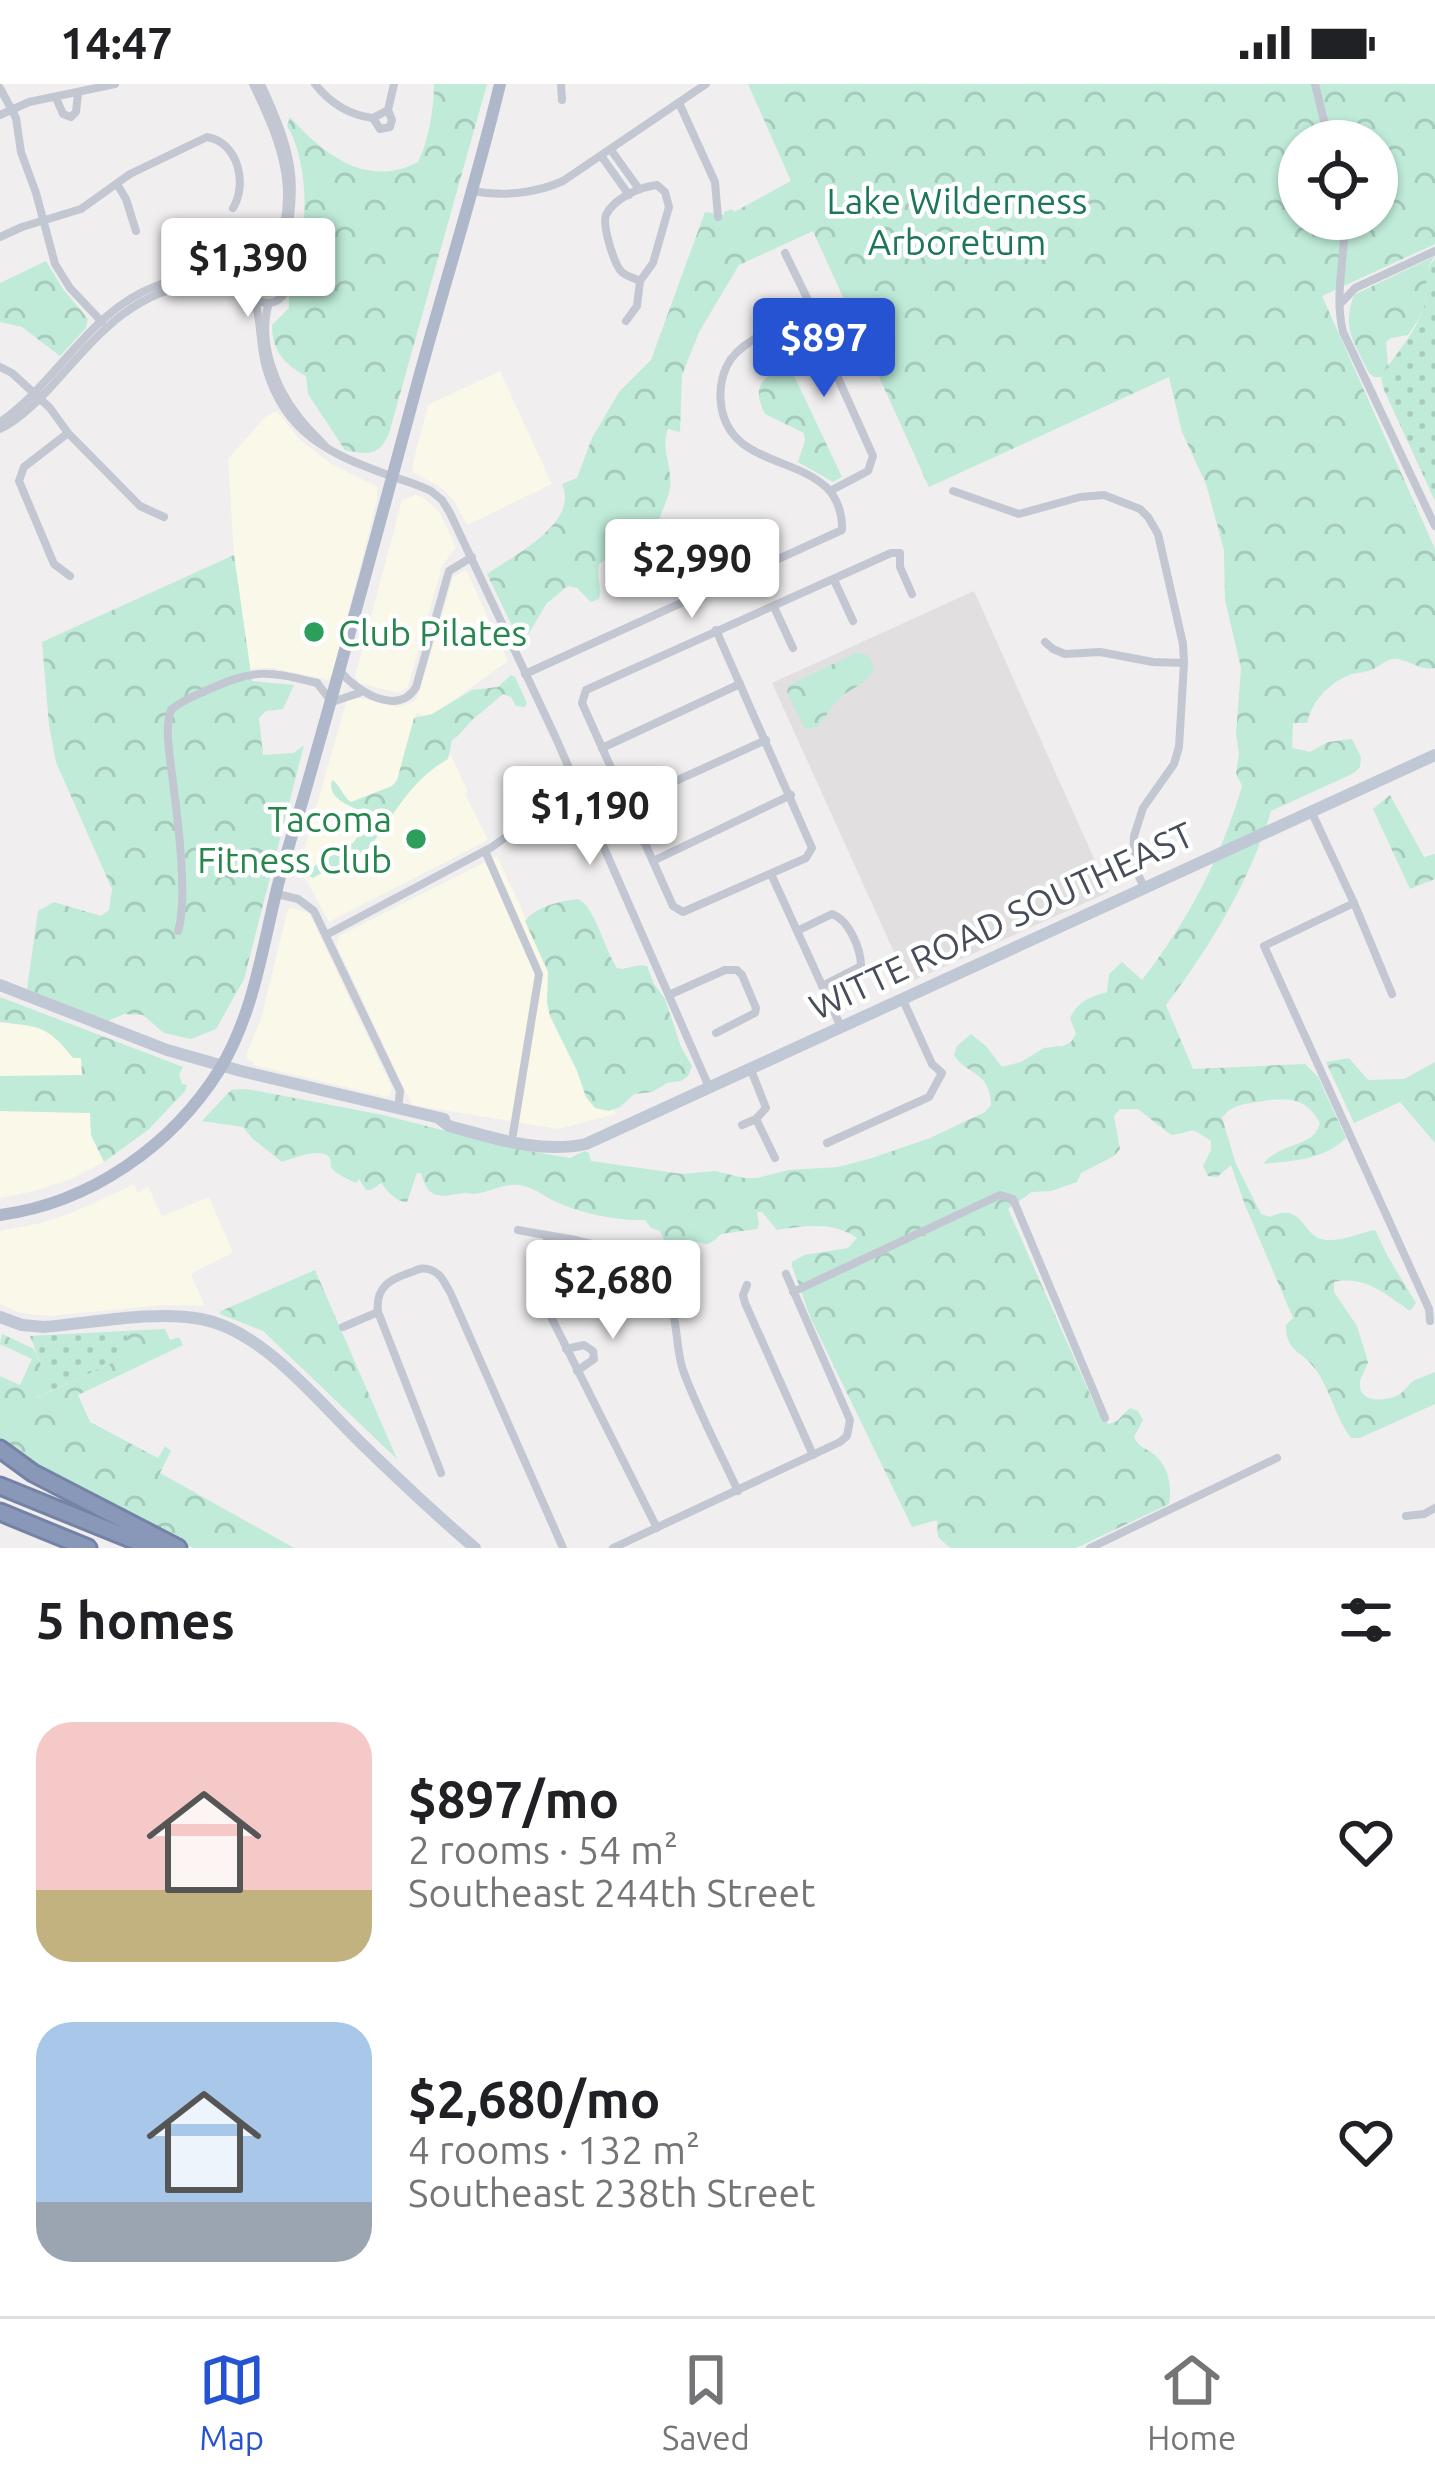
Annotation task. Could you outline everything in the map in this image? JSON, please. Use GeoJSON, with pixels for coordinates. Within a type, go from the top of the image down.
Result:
{"type":"FeatureCollection","features":[{"type":"Feature","properties":{"kind":"highway"},"geometry":{"type":"LineString","coordinates":[[0,1448],[33,1472],[178,1548]]}},
{"type":"Feature","properties":{"kind":"highway"},"geometry":{"type":"LineString","coordinates":[[0,1486],[153,1548]]}},
{"type":"Feature","properties":{"kind":"highway"},"geometry":{"type":"LineString","coordinates":[[0,1512],[88,1548]]}},
{"type":"Feature","properties":{"kind":"main road"},"geometry":{"type":"LineString","coordinates":[[0,1215],[73,1196],[121,1169],[178,1123],[222,1065],[254,990],[275,894],[500,84]]}},
{"type":"Feature","properties":{"kind":"street"},"geometry":{"type":"LineString","coordinates":[[0,115],[29,102],[115,84]]}},
{"type":"Feature","properties":{"kind":"street"},"geometry":{"type":"LineString","coordinates":[[257,84],[277,134],[287,183],[283,227],[263,269],[251,278],[270,381],[284,407],[314,442],[442,500],[577,785],[709,1088]]}},
{"type":"Feature","properties":{"kind":"street"},"geometry":{"type":"LineString","coordinates":[[257,84],[282,130],[293,175],[291,221],[280,272],[285,292],[269,304],[266,332],[277,380],[296,414],[326,447]]}},
{"type":"Feature","properties":{"kind":"street"},"geometry":{"type":"LineString","coordinates":[[315,84],[346,111],[381,114],[392,120],[387,129],[380,129],[381,114],[394,84]]}},
{"type":"Feature","properties":{"kind":"street"},"geometry":{"type":"LineString","coordinates":[[561,84],[562,100]]}},
{"type":"Feature","properties":{"kind":"street"},"geometry":{"type":"LineString","coordinates":[[473,191],[493,194],[563,182],[706,84]]}},
{"type":"Feature","properties":{"kind":"street"},"geometry":{"type":"LineString","coordinates":[[1315,84],[1324,120]]}},
{"type":"Feature","properties":{"kind":"street"},"geometry":{"type":"LineString","coordinates":[[0,88],[20,131],[21,152],[52,255],[61,274],[105,324]]}},
{"type":"Feature","properties":{"kind":"street"},"geometry":{"type":"LineString","coordinates":[[56,98],[63,114],[71,117],[79,94]]}},
{"type":"Feature","properties":{"kind":"street"},"geometry":{"type":"LineString","coordinates":[[679,103],[715,182],[718,217]]}},
{"type":"Feature","properties":{"kind":"street"},"geometry":{"type":"LineString","coordinates":[[0,237],[81,209],[147,166],[213,136],[229,149],[238,170],[240,195],[233,208]]}},
{"type":"Feature","properties":{"kind":"street"},"geometry":{"type":"LineString","coordinates":[[611,150],[639,189]]}},
{"type":"Feature","properties":{"kind":"street"},"geometry":{"type":"LineString","coordinates":[[602,156],[629,195]]}},
{"type":"Feature","properties":{"kind":"street"},"geometry":{"type":"LineString","coordinates":[[117,184],[136,231]]}},
{"type":"Feature","properties":{"kind":"street"},"geometry":{"type":"LineString","coordinates":[[626,321],[637,306],[640,281],[653,263],[669,202],[657,185],[639,189],[608,212],[605,228],[617,266],[640,281]]}},
{"type":"Feature","properties":{"kind":"street"},"geometry":{"type":"LineString","coordinates":[[1344,240],[1343,332],[1435,526]]}},
{"type":"Feature","properties":{"kind":"street"},"geometry":{"type":"LineString","coordinates":[[1342,304],[1355,288],[1435,251]]}},
{"type":"Feature","properties":{"kind":"street"},"geometry":{"type":"LineString","coordinates":[[785,253],[808,300],[804,321]]}},
{"type":"Feature","properties":{"kind":"street"},"geometry":{"type":"LineString","coordinates":[[0,425],[36,397],[120,304],[181,278],[263,269],[280,272]]}},
{"type":"Feature","properties":{"kind":"street"},"geometry":{"type":"LineString","coordinates":[[105,324],[163,291],[229,280],[269,304]]}},
{"type":"Feature","properties":{"kind":"street"},"geometry":{"type":"LineString","coordinates":[[526,674],[842,530],[843,520],[830,491],[746,448],[722,410],[723,376],[741,347],[794,322],[804,321],[816,329],[873,456],[868,471],[830,491]]}},
{"type":"Feature","properties":{"kind":"street"},"geometry":{"type":"LineString","coordinates":[[0,367],[55,414],[140,506],[164,517]]}},
{"type":"Feature","properties":{"kind":"street"},"geometry":{"type":"LineString","coordinates":[[68,433],[24,467],[20,481],[54,564],[70,576]]}},
{"type":"Feature","properties":{"kind":"street"},"geometry":{"type":"LineString","coordinates":[[953,491],[1019,514],[1104,495],[1125,501],[1148,517],[1159,534],[1184,663],[1174,764],[1143,808],[1134,836],[1133,864],[1144,888]]}},
{"type":"Feature","properties":{"kind":"street"},"geometry":{"type":"LineString","coordinates":[[716,630],[813,843],[806,858],[688,912],[675,909],[582,703],[583,694],[589,687],[716,630],[774,607],[883,556],[900,553],[900,567],[912,594]]}},
{"type":"Feature","properties":{"kind":"street"},"geometry":{"type":"LineString","coordinates":[[178,931],[182,907],[167,730],[171,710],[245,674],[317,683],[340,673],[364,692],[398,702],[413,694],[448,575],[472,557]]}},
{"type":"Feature","properties":{"kind":"street"},"geometry":{"type":"LineString","coordinates":[[833,580],[853,621]]}},
{"type":"Feature","properties":{"kind":"street"},"geometry":{"type":"LineString","coordinates":[[774,607],[793,648]]}},
{"type":"Feature","properties":{"kind":"street"},"geometry":{"type":"LineString","coordinates":[[1045,642],[1065,654],[1100,652],[1184,663]]}},
{"type":"Feature","properties":{"kind":"street"},"geometry":{"type":"LineString","coordinates":[[317,683],[332,702],[364,692]]}},
{"type":"Feature","properties":{"kind":"street"},"geometry":{"type":"LineString","coordinates":[[602,748],[740,684]]}},
{"type":"Feature","properties":{"kind":"street"},"geometry":{"type":"LineString","coordinates":[[627,803],[766,740]]}},
{"type":"Feature","properties":{"kind":"street","name":"WITTE ROAD SOUTHEAST"},"geometry":{"type":"LineString","coordinates":[[440,1119],[449,1126],[514,1143],[574,1146],[1435,754]]}},
{"type":"Feature","properties":{"kind":"street"},"geometry":{"type":"LineString","coordinates":[[326,935],[485,851],[577,785]]}},
{"type":"Feature","properties":{"kind":"street"},"geometry":{"type":"LineString","coordinates":[[653,861],[791,796]]}},
{"type":"Feature","properties":{"kind":"street"},"geometry":{"type":"LineString","coordinates":[[1311,811],[1392,994]]}},
{"type":"Feature","properties":{"kind":"street"},"geometry":{"type":"LineString","coordinates":[[472,1132],[513,1134],[539,974],[485,851]]}},
{"type":"Feature","properties":{"kind":"street"},"geometry":{"type":"LineString","coordinates":[[771,874],[841,1027]]}},
{"type":"Feature","properties":{"kind":"street"},"geometry":{"type":"LineString","coordinates":[[275,894],[310,906],[401,1093],[398,1109]]}},
{"type":"Feature","properties":{"kind":"street"},"geometry":{"type":"LineString","coordinates":[[1354,903],[1264,946],[1429,1309],[1430,1321]]}},
{"type":"Feature","properties":{"kind":"street"},"geometry":{"type":"LineString","coordinates":[[796,931],[826,916],[838,916],[845,922],[861,966],[822,986]]}},
{"type":"Feature","properties":{"kind":"street"},"geometry":{"type":"LineString","coordinates":[[669,995],[724,970],[737,970],[755,1013],[716,1033]]}},
{"type":"Feature","properties":{"kind":"street","name":"WITTE ROAD SOUTHEAST"},"geometry":{"type":"LineString","coordinates":[[0,985],[128,1036],[222,1065],[513,1134],[592,1139]]}},
{"type":"Feature","properties":{"kind":"street"},"geometry":{"type":"LineString","coordinates":[[827,1143],[929,1097],[942,1073],[932,1064],[902,998]]}},
{"type":"Feature","properties":{"kind":"street"},"geometry":{"type":"LineString","coordinates":[[742,1125],[766,1108],[751,1068]]}},
{"type":"Feature","properties":{"kind":"street"},"geometry":{"type":"LineString","coordinates":[[756,1119],[775,1158]]}},
{"type":"Feature","properties":{"kind":"street"},"geometry":{"type":"LineString","coordinates":[[794,1292],[1000,1195],[1010,1197],[1105,1418]]}},
{"type":"Feature","properties":{"kind":"street"},"geometry":{"type":"LineString","coordinates":[[518,1230],[599,1245],[637,1261],[652,1274],[670,1302],[684,1373],[737,1491]]}},
{"type":"Feature","properties":{"kind":"street"},"geometry":{"type":"LineString","coordinates":[[548,1236],[541,1285],[544,1303],[657,1528]]}},
{"type":"Feature","properties":{"kind":"street"},"geometry":{"type":"LineString","coordinates":[[441,1473],[376,1300],[388,1281],[419,1269],[439,1274],[450,1292],[562,1548]]}},
{"type":"Feature","properties":{"kind":"street"},"geometry":{"type":"LineString","coordinates":[[613,1548],[847,1436],[850,1420],[786,1274]]}},
{"type":"Feature","properties":{"kind":"street"},"geometry":{"type":"LineString","coordinates":[[747,1285],[745,1303],[813,1455]]}},
{"type":"Feature","properties":{"kind":"street"},"geometry":{"type":"LineString","coordinates":[[343,1327],[378,1312]]}},
{"type":"Feature","properties":{"kind":"street"},"geometry":{"type":"LineString","coordinates":[[0,1318],[44,1327],[181,1317],[243,1334],[475,1548]]}},
{"type":"Feature","properties":{"kind":"street"},"geometry":{"type":"LineString","coordinates":[[566,1349],[584,1346],[593,1351],[594,1359],[577,1372]]}},
{"type":"Feature","properties":{"kind":"street"},"geometry":{"type":"LineString","coordinates":[[1090,1548],[1277,1458]]}},
{"type":"Feature","properties":{"kind":"street"},"geometry":{"type":"LineString","coordinates":[[1406,1516],[1435,1508]]}},
{"type":"Feature","properties":{"kind":"shaded area"},"geometry":{"type":"Polygon","coordinates":[[[500,371],[552,484],[467,525],[442,488],[414,473],[412,467],[428,405],[500,371]]]}},
{"type":"Feature","properties":{"kind":"shaded area"},"geometry":{"type":"Polygon","coordinates":[[[277,411],[300,440],[330,463],[377,487],[328,680],[273,668],[250,669],[234,555],[228,459],[265,417],[277,411]]]}},
{"type":"Feature","properties":{"kind":"shaded area"},"geometry":{"type":"Polygon","coordinates":[[[415,495],[440,513],[456,547],[442,566],[408,687],[398,693],[360,683],[355,676],[402,500],[415,495]]]}},
{"type":"Feature","properties":{"kind":"shaded area"},"geometry":{"type":"Polygon","coordinates":[[[466,570],[508,661],[429,718],[417,713],[397,786],[451,755],[488,840],[329,922],[305,878],[297,874],[347,699],[397,707],[413,702],[453,577],[466,570]]]}},
{"type":"Feature","properties":{"kind":"shaded area"},"geometry":{"type":"Polygon","coordinates":[[[974,591],[1109,892],[908,983],[772,683],[974,591]]]}},
{"type":"Feature","properties":{"kind":"shaded area"},"geometry":{"type":"Polygon","coordinates":[[[497,856],[616,1114],[558,1129],[412,1105],[336,944],[339,936],[497,856]]]}},
{"type":"Feature","properties":{"kind":"shaded area"},"geometry":{"type":"Polygon","coordinates":[[[292,908],[309,913],[392,1088],[390,1095],[254,1065],[247,1059],[292,908]]]}},
{"type":"Feature","properties":{"kind":"shaded area"},"geometry":{"type":"Polygon","coordinates":[[[0,1022],[40,1027],[57,1038],[73,1057],[82,1058],[82,1078],[0,1078],[0,1022]]]}},
{"type":"Feature","properties":{"kind":"shaded area"},"geometry":{"type":"Polygon","coordinates":[[[0,1111],[91,1113],[91,1135],[104,1162],[39,1190],[0,1198],[0,1111]]]}},
{"type":"Feature","properties":{"kind":"shaded area"},"geometry":{"type":"Polygon","coordinates":[[[134,1184],[138,1193],[148,1186],[162,1216],[209,1197],[233,1253],[191,1274],[205,1306],[163,1305],[49,1316],[21,1313],[0,1304],[0,1231],[74,1212],[134,1184]]]}},
{"type":"Feature","properties":{"kind":"green space"},"geometry":{"type":"Polygon","coordinates":[[[434,84],[487,84],[389,433],[372,452],[345,450],[308,394],[306,376],[291,367],[274,342],[272,325],[289,308],[282,276],[299,240],[305,198],[301,166],[287,126],[290,117],[347,164],[381,172],[399,169],[418,162],[422,153],[434,84]]]}},
{"type":"Feature","properties":{"kind":"green space","name":"Lake Wilderness Arboretum"},"geometry":{"type":"Polygon","coordinates":[[[748,84],[1435,84],[1435,244],[1322,296],[1435,549],[1435,668],[1394,659],[1352,674],[1323,693],[1307,723],[1293,723],[1292,748],[1310,752],[1328,742],[1352,739],[1361,757],[1360,767],[1271,811],[1227,912],[1166,1005],[1193,1069],[1305,1064],[1318,1077],[1346,1138],[1318,1155],[1263,1164],[1311,1137],[1320,1123],[1294,1100],[1242,1105],[1222,1118],[1236,1164],[1261,1214],[1290,1213],[1312,1234],[1327,1240],[1375,1230],[1416,1303],[1410,1311],[1366,1284],[1334,1282],[1334,1292],[1357,1326],[1368,1362],[1360,1388],[1368,1397],[1387,1399],[1435,1372],[1435,1404],[1351,1438],[1316,1370],[1289,1341],[1286,1325],[1293,1318],[1231,1165],[1217,1177],[1208,1176],[1203,1166],[1211,1141],[1194,1131],[1171,1135],[1138,1109],[1120,1109],[1114,1116],[1120,1149],[1114,1156],[1081,1173],[1077,1182],[1032,1192],[1008,1209],[1101,1419],[1109,1424],[1130,1408],[1138,1411],[1143,1420],[1134,1437],[1160,1461],[1168,1478],[1169,1504],[1076,1548],[950,1548],[938,1537],[937,1520],[912,1527],[811,1319],[792,1266],[804,1255],[848,1248],[857,1238],[818,1226],[777,1230],[757,1212],[757,1229],[721,1234],[707,1244],[687,1242],[673,1251],[660,1231],[645,1220],[587,1213],[519,1185],[437,1195],[417,1173],[407,1202],[403,1202],[381,1183],[366,1190],[359,1179],[356,1183],[339,1174],[325,1154],[282,1162],[243,1127],[202,1121],[231,1090],[247,1089],[383,1115],[517,1149],[570,1158],[585,1151],[591,1161],[682,1174],[715,1171],[757,1178],[789,1170],[838,1167],[930,1138],[985,1112],[991,1105],[987,1085],[959,1062],[954,1055],[957,1046],[971,1034],[1002,1067],[1071,1042],[1076,1034],[1070,1018],[1077,1007],[1107,992],[1109,974],[1122,962],[1142,980],[1174,935],[1213,863],[1242,786],[1236,773],[1241,668],[1225,600],[1224,550],[1206,484],[1182,432],[1169,377],[929,487],[813,231],[739,265],[699,332],[682,375],[680,432],[668,429],[666,436],[670,488],[657,526],[648,524],[630,544],[599,564],[599,599],[591,602],[568,586],[547,603],[526,638],[517,636],[487,574],[541,537],[562,512],[562,484],[577,478],[592,438],[619,392],[651,360],[705,212],[734,212],[791,181],[748,84]]]}},
{"type":"Feature","properties":{"kind":"green space"},"geometry":{"type":"Polygon","coordinates":[[[1435,256],[1428,268],[1421,314],[1408,335],[1386,342],[1388,366],[1381,377],[1374,377],[1351,336],[1354,295],[1435,256]]]}},
{"type":"Feature","properties":{"kind":"green space"},"geometry":{"type":"Polygon","coordinates":[[[1435,259],[1435,501],[1381,377],[1421,316],[1428,270],[1435,259]]]}},
{"type":"Feature","properties":{"kind":"green space"},"geometry":{"type":"Polygon","coordinates":[[[46,261],[88,319],[86,328],[60,356],[22,327],[0,322],[0,283],[46,261]]]}},
{"type":"Feature","properties":{"kind":"green space"},"geometry":{"type":"Polygon","coordinates":[[[789,365],[842,477],[833,482],[798,462],[804,433],[765,414],[761,404],[762,383],[789,365]]]}},
{"type":"Feature","properties":{"kind":"green space"},"geometry":{"type":"Polygon","coordinates":[[[234,555],[252,681],[294,685],[283,709],[266,711],[259,718],[263,755],[294,753],[304,745],[244,979],[216,1029],[191,1039],[164,1033],[143,1015],[124,1014],[108,1021],[27,989],[38,911],[54,902],[101,916],[109,910],[112,889],[56,762],[42,642],[234,555]]]}},
{"type":"Feature","properties":{"kind":"green space"},"geometry":{"type":"Polygon","coordinates":[[[858,652],[869,656],[874,668],[871,674],[841,697],[817,727],[805,729],[787,692],[789,685],[858,652]]]}},
{"type":"Feature","properties":{"kind":"green space"},"geometry":{"type":"Polygon","coordinates":[[[511,675],[525,707],[516,706],[503,694],[452,740],[448,759],[414,787],[367,850],[309,876],[313,867],[353,843],[369,822],[367,813],[336,797],[332,780],[351,802],[392,786],[414,718],[432,714],[472,690],[498,687],[511,675]]]}},
{"type":"Feature","properties":{"kind":"green space"},"geometry":{"type":"Polygon","coordinates":[[[1390,795],[1424,857],[1435,854],[1435,879],[1410,889],[1373,809],[1390,795]]]}},
{"type":"Feature","properties":{"kind":"green space"},"geometry":{"type":"Polygon","coordinates":[[[578,899],[590,911],[617,968],[647,966],[692,1066],[681,1081],[634,1094],[609,1111],[595,1108],[586,1097],[550,1016],[548,972],[525,921],[548,906],[578,899]]]}},
{"type":"Feature","properties":{"kind":"green space"},"geometry":{"type":"Polygon","coordinates":[[[0,997],[183,1067],[179,1075],[187,1085],[185,1091],[149,1129],[104,1162],[91,1135],[90,1113],[0,1111],[0,1076],[82,1075],[81,1058],[73,1058],[49,1033],[0,1022],[0,997]]]}},
{"type":"Feature","properties":{"kind":"green space"},"geometry":{"type":"Polygon","coordinates":[[[1349,1058],[1368,1080],[1404,1079],[1435,1062],[1435,1143],[1400,1102],[1354,1123],[1326,1062],[1349,1058]]]}},
{"type":"Feature","properties":{"kind":"green space"},"geometry":{"type":"Polygon","coordinates":[[[315,1270],[397,1459],[263,1331],[220,1314],[315,1270]]]}},
{"type":"Feature","properties":{"kind":"green space"},"geometry":{"type":"Polygon","coordinates":[[[165,1329],[170,1340],[179,1337],[183,1345],[78,1395],[90,1422],[158,1458],[165,1446],[171,1451],[160,1473],[294,1548],[193,1548],[45,1474],[0,1440],[0,1376],[20,1385],[32,1359],[0,1344],[2,1334],[34,1349],[48,1381],[29,1390],[36,1398],[134,1353],[125,1331],[165,1329]]]}},
{"type":"Feature","properties":{"kind":"green space"},"geometry":{"type":"Polygon","coordinates":[[[125,1331],[135,1353],[35,1398],[29,1390],[47,1380],[30,1336],[125,1331]]]}},
{"type":"Feature","properties":{"kind":"place","name":"Club Pilates"},"geometry":{"type":"Point","coordinates":[314,632]}},
{"type":"Feature","properties":{"kind":"place","name":"Tacoma Fitness Club"},"geometry":{"type":"Point","coordinates":[416,839]}}]}
